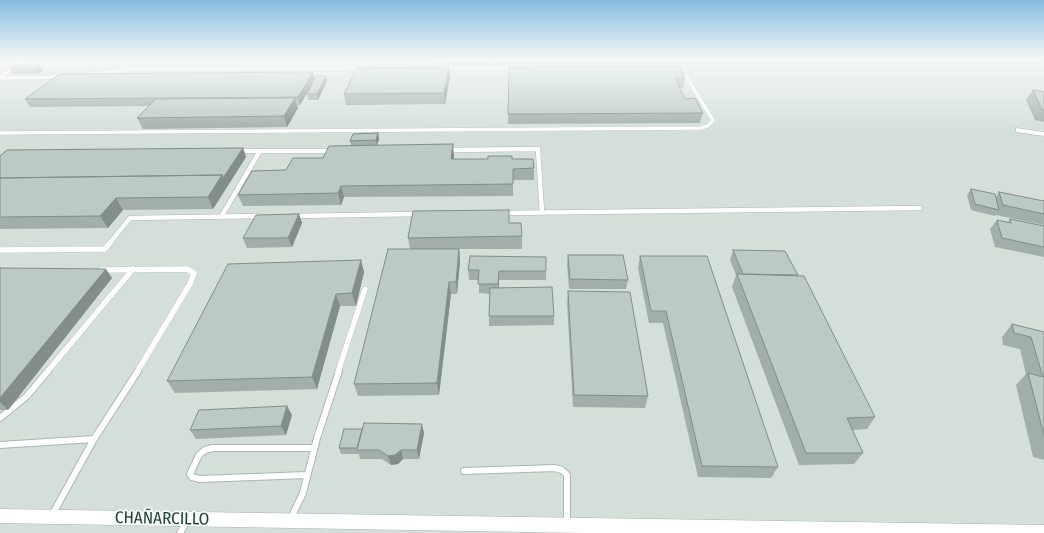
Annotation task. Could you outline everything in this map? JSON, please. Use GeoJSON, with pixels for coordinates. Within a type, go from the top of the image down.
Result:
{"type":"FeatureCollection","features":[{"type":"Feature","properties":{"kind":"street"},"geometry":{"type":"LineString","coordinates":[[1019,130],[1044,134]]}},
{"type":"Feature","properties":{"kind":"street","name":"CHAÑARCILLO"},"geometry":{"type":"LineString","coordinates":[[0,516],[290,520],[365,527],[567,525],[610,529],[1036,533]]}},
{"type":"Feature","properties":{"kind":"lane"},"geometry":{"type":"LineString","coordinates":[[0,133],[693,128],[708,126],[713,120],[691,85]]}},
{"type":"Feature","properties":{"kind":"lane"},"geometry":{"type":"LineString","coordinates":[[443,150],[538,149],[542,213]]}},
{"type":"Feature","properties":{"kind":"lane"},"geometry":{"type":"LineString","coordinates":[[221,217],[260,151]]}},
{"type":"Feature","properties":{"kind":"lane"},"geometry":{"type":"LineString","coordinates":[[237,152],[340,151]]}},
{"type":"Feature","properties":{"kind":"lane"},"geometry":{"type":"LineString","coordinates":[[495,213],[920,208]]}},
{"type":"Feature","properties":{"kind":"lane"},"geometry":{"type":"LineString","coordinates":[[284,216],[424,214]]}},
{"type":"Feature","properties":{"kind":"lane"},"geometry":{"type":"LineString","coordinates":[[0,250],[105,249],[130,218],[268,216]]}},
{"type":"Feature","properties":{"kind":"lane"},"geometry":{"type":"LineString","coordinates":[[0,418],[27,396],[133,269]]}},
{"type":"Feature","properties":{"kind":"lane"},"geometry":{"type":"LineString","coordinates":[[51,517],[94,439],[149,354],[190,284],[194,273],[188,269],[94,270]]}},
{"type":"Feature","properties":{"kind":"lane"},"geometry":{"type":"LineString","coordinates":[[290,520],[303,493],[314,448],[364,289]]}},
{"type":"Feature","properties":{"kind":"lane"},"geometry":{"type":"LineString","coordinates":[[0,444],[94,439]]}},
{"type":"Feature","properties":{"kind":"lane"},"geometry":{"type":"LineString","coordinates":[[307,475],[200,479],[192,477],[190,474],[199,456],[205,450],[213,448],[314,448]]}},
{"type":"Feature","properties":{"kind":"lane"},"geometry":{"type":"LineString","coordinates":[[464,471],[555,468],[562,470],[567,475],[567,525]]}},
{"type":"Feature","properties":{"kind":"lane"},"geometry":{"type":"LineString","coordinates":[[180,533],[188,519]]}},
{"type":"Feature","properties":{"kind":"shaded area"},"geometry":{"type":"Polygon","coordinates":[[[0,85],[1044,85],[1044,533],[0,533],[0,85]]]}},
{"type":"Feature","properties":{"kind":"building"},"geometry":{"type":"Polygon","coordinates":[[[45,85],[305,85],[298,97],[25,99],[45,85]]]}},
{"type":"Feature","properties":{"kind":"building"},"geometry":{"type":"Polygon","coordinates":[[[312,85],[322,85],[317,94],[307,94],[312,85]]]}},
{"type":"Feature","properties":{"kind":"building"},"geometry":{"type":"Polygon","coordinates":[[[349,85],[446,85],[444,93],[344,94],[349,85]]]}},
{"type":"Feature","properties":{"kind":"building"},"geometry":{"type":"Polygon","coordinates":[[[509,85],[678,85],[685,99],[695,98],[703,113],[508,114],[509,85]]]}},
{"type":"Feature","properties":{"kind":"building"},"geometry":{"type":"Polygon","coordinates":[[[1033,90],[1044,92],[1044,110],[1042,110],[1033,90]]]}},
{"type":"Feature","properties":{"kind":"building"},"geometry":{"type":"Polygon","coordinates":[[[295,98],[284,116],[137,118],[156,99],[295,98]]]}},
{"type":"Feature","properties":{"kind":"building"},"geometry":{"type":"Polygon","coordinates":[[[378,133],[376,140],[350,141],[353,134],[378,133]]]}},
{"type":"Feature","properties":{"kind":"building"},"geometry":{"type":"Polygon","coordinates":[[[453,144],[451,159],[488,159],[488,156],[512,156],[512,159],[533,159],[534,168],[513,169],[513,184],[341,186],[338,193],[238,195],[252,171],[286,170],[293,158],[323,158],[329,146],[453,144]]]}},
{"type":"Feature","properties":{"kind":"building"},"geometry":{"type":"Polygon","coordinates":[[[243,148],[223,178],[222,175],[0,178],[0,156],[7,150],[243,148]]]}},
{"type":"Feature","properties":{"kind":"building"},"geometry":{"type":"Polygon","coordinates":[[[222,175],[208,197],[116,198],[100,216],[0,217],[0,178],[222,175]]]}},
{"type":"Feature","properties":{"kind":"building"},"geometry":{"type":"Polygon","coordinates":[[[971,189],[995,194],[999,210],[975,204],[971,189]]]}},
{"type":"Feature","properties":{"kind":"building"},"geometry":{"type":"Polygon","coordinates":[[[999,192],[1044,201],[1044,214],[1003,205],[999,192]]]}},
{"type":"Feature","properties":{"kind":"building"},"geometry":{"type":"Polygon","coordinates":[[[509,210],[509,223],[521,223],[522,236],[408,238],[413,211],[509,210]]]}},
{"type":"Feature","properties":{"kind":"building"},"geometry":{"type":"Polygon","coordinates":[[[299,214],[288,238],[243,238],[256,215],[299,214]]]}},
{"type":"Feature","properties":{"kind":"building"},"geometry":{"type":"Polygon","coordinates":[[[1010,219],[1044,226],[1044,247],[1002,238],[997,220],[1011,223],[1010,219]]]}},
{"type":"Feature","properties":{"kind":"building"},"geometry":{"type":"Polygon","coordinates":[[[388,249],[459,249],[456,282],[449,282],[437,383],[354,384],[388,249]]]}},
{"type":"Feature","properties":{"kind":"building"},"geometry":{"type":"Polygon","coordinates":[[[733,250],[785,251],[798,275],[743,274],[733,250]]]}},
{"type":"Feature","properties":{"kind":"building"},"geometry":{"type":"Polygon","coordinates":[[[568,255],[623,255],[628,280],[570,279],[568,255]]]}},
{"type":"Feature","properties":{"kind":"building"},"geometry":{"type":"Polygon","coordinates":[[[470,256],[546,257],[546,271],[499,271],[498,284],[478,284],[479,270],[468,270],[470,256]]]}},
{"type":"Feature","properties":{"kind":"building"},"geometry":{"type":"Polygon","coordinates":[[[640,256],[707,256],[778,467],[702,466],[666,311],[651,311],[640,256]]]}},
{"type":"Feature","properties":{"kind":"building"},"geometry":{"type":"Polygon","coordinates":[[[361,260],[352,293],[336,294],[312,377],[167,381],[228,264],[361,260]]]}},
{"type":"Feature","properties":{"kind":"building"},"geometry":{"type":"Polygon","coordinates":[[[0,268],[106,269],[0,398],[0,268]]]}},
{"type":"Feature","properties":{"kind":"building"},"geometry":{"type":"Polygon","coordinates":[[[737,274],[804,276],[875,417],[847,418],[863,453],[806,453],[737,274]]]}},
{"type":"Feature","properties":{"kind":"building"},"geometry":{"type":"Polygon","coordinates":[[[552,287],[554,316],[489,316],[490,288],[552,287]]]}},
{"type":"Feature","properties":{"kind":"building"},"geometry":{"type":"Polygon","coordinates":[[[568,291],[630,292],[648,396],[574,395],[568,291]]]}},
{"type":"Feature","properties":{"kind":"building"},"geometry":{"type":"Polygon","coordinates":[[[1012,324],[1044,332],[1044,435],[1028,373],[1043,377],[1031,337],[1014,333],[1012,324]]]}},
{"type":"Feature","properties":{"kind":"building"},"geometry":{"type":"Polygon","coordinates":[[[287,406],[281,426],[190,430],[199,410],[287,406]]]}},
{"type":"Feature","properties":{"kind":"building"},"geometry":{"type":"Polygon","coordinates":[[[364,423],[422,424],[417,450],[401,450],[395,455],[388,456],[379,450],[357,450],[364,423]]]}},
{"type":"Feature","properties":{"kind":"building"},"geometry":{"type":"Polygon","coordinates":[[[344,429],[362,429],[357,448],[339,448],[344,429]]]}}]}
